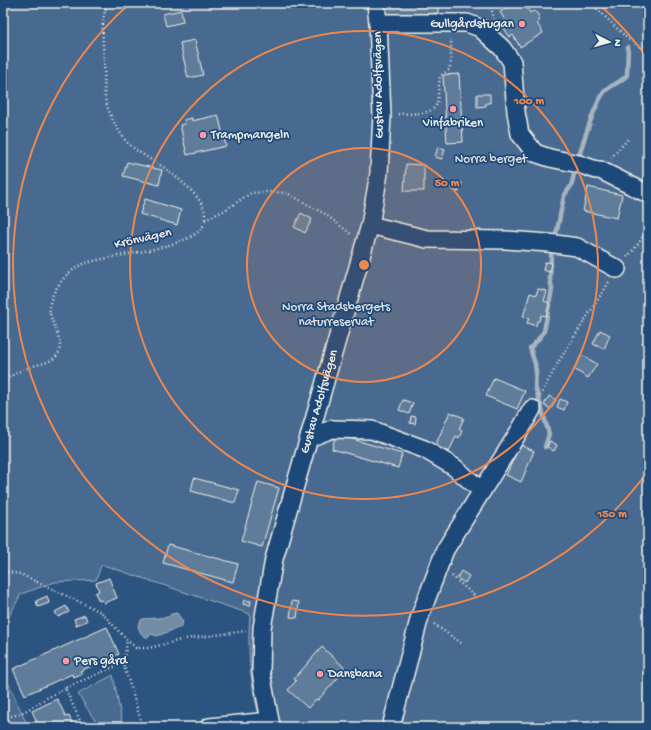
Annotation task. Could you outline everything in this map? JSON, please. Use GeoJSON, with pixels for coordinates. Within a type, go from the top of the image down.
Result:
{"type":"FeatureCollection","features":[{"type":"Feature","properties":{"kind":"street","name":"Gustav Adolfsvägen"},"geometry":{"type":"LineString","coordinates":[[271,724],[261,672],[262,628],[274,559],[368,230],[379,173],[382,116],[376,3]]}},
{"type":"Feature","properties":{"kind":"street"},"geometry":{"type":"LineString","coordinates":[[378,23],[451,22],[467,23],[480,28],[502,48],[512,62],[516,112],[520,134],[535,153],[545,157],[600,170],[648,194]]}},
{"type":"Feature","properties":{"kind":"street"},"geometry":{"type":"LineString","coordinates":[[368,230],[427,239],[506,240],[577,247],[617,269]]}},
{"type":"Feature","properties":{"kind":"street"},"geometry":{"type":"LineString","coordinates":[[391,727],[420,616],[445,550],[532,409]]}},
{"type":"Feature","properties":{"kind":"street"},"geometry":{"type":"LineString","coordinates":[[309,438],[332,429],[372,430],[424,449],[454,467],[482,491]]}},
{"type":"Feature","properties":{"kind":"street"},"geometry":{"type":"LineString","coordinates":[[209,727],[271,724]]}},
{"type":"Feature","properties":{"kind":"path"},"geometry":{"type":"LineString","coordinates":[[108,3],[102,33],[106,102],[124,138],[130,145],[168,170],[195,196],[204,209],[205,220],[225,210],[251,193],[287,192],[325,214],[349,234],[368,230]]}},
{"type":"Feature","properties":{"kind":"path"},"geometry":{"type":"LineString","coordinates":[[591,3],[628,38],[648,52]]}},
{"type":"Feature","properties":{"kind":"path"},"geometry":{"type":"LineString","coordinates":[[382,116],[428,112],[436,107],[440,76],[448,70],[451,62],[451,22]]}},
{"type":"Feature","properties":{"kind":"path"},"geometry":{"type":"LineString","coordinates":[[600,170],[628,139]]}},
{"type":"Feature","properties":{"kind":"path","name":"Krönvägen"},"geometry":{"type":"LineString","coordinates":[[3,383],[8,377],[30,367],[53,360],[59,352],[59,341],[50,313],[51,299],[66,275],[81,265],[122,254],[166,247],[198,232],[204,227],[205,220]]}},
{"type":"Feature","properties":{"kind":"path"},"geometry":{"type":"LineString","coordinates":[[544,387],[617,269],[636,248],[647,228],[648,222]]}},
{"type":"Feature","properties":{"kind":"path"},"geometry":{"type":"LineString","coordinates":[[440,563],[477,598]]}},
{"type":"Feature","properties":{"kind":"path"},"geometry":{"type":"LineString","coordinates":[[3,571],[20,574],[101,612],[136,648],[149,648],[184,639],[262,628]]}},
{"type":"Feature","properties":{"kind":"path"},"geometry":{"type":"LineString","coordinates":[[420,616],[461,643]]}},
{"type":"Feature","properties":{"kind":"path"},"geometry":{"type":"LineString","coordinates":[[127,640],[123,662],[143,727]]}},
{"type":"Feature","properties":{"kind":"path"},"geometry":{"type":"LineString","coordinates":[[3,717],[25,712],[65,688],[123,662]]}},
{"type":"Feature","properties":{"kind":"path"},"geometry":{"type":"LineString","coordinates":[[65,688],[83,727]]}},
{"type":"Feature","properties":{"kind":"green space","name":"Norra Stadsbergets naturreservat"},"geometry":{"type":"Polygon","coordinates":[[[3,3],[648,3],[648,727],[263,727],[255,699],[250,671],[250,614],[103,565],[101,566],[96,580],[55,582],[21,594],[3,628],[3,3]]]}},
{"type":"Feature","properties":{"kind":"green space"},"geometry":{"type":"Polygon","coordinates":[[[3,671],[28,727],[3,727],[3,671]]]}},
{"type":"Feature","properties":{"kind":"green space"},"geometry":{"type":"Polygon","coordinates":[[[113,675],[123,727],[99,727],[78,694],[113,675]]]}},
{"type":"Feature","properties":{"kind":"shaded area"},"geometry":{"type":"Polygon","coordinates":[[[177,613],[183,622],[181,627],[157,636],[151,634],[148,638],[140,631],[138,625],[142,619],[169,617],[171,614],[177,613]]]}},
{"type":"Feature","properties":{"kind":"building"},"geometry":{"type":"Polygon","coordinates":[[[385,3],[438,3],[438,13],[386,16],[385,3]]]}},
{"type":"Feature","properties":{"kind":"building","name":"Gullgårdstugan"},"geometry":{"type":"Polygon","coordinates":[[[515,3],[524,3],[530,13],[533,11],[536,12],[540,18],[538,19],[539,22],[537,23],[543,33],[520,47],[513,35],[510,37],[504,28],[508,25],[500,12],[515,3]]]}},
{"type":"Feature","properties":{"kind":"building"},"geometry":{"type":"Polygon","coordinates":[[[181,10],[183,22],[166,26],[163,14],[181,10]]]}},
{"type":"Feature","properties":{"kind":"building"},"geometry":{"type":"Polygon","coordinates":[[[195,40],[203,75],[188,78],[180,43],[195,40]]]}},
{"type":"Feature","properties":{"kind":"building","name":"Vinfabriken"},"geometry":{"type":"Polygon","coordinates":[[[459,74],[463,142],[447,143],[443,75],[459,74]]]}},
{"type":"Feature","properties":{"kind":"building"},"geometry":{"type":"Polygon","coordinates":[[[477,94],[490,94],[490,103],[486,103],[486,106],[477,107],[477,94]]]}},
{"type":"Feature","properties":{"kind":"building","name":"Trampmangeln"},"geometry":{"type":"Polygon","coordinates":[[[218,115],[226,146],[187,155],[180,125],[185,124],[184,120],[192,118],[192,121],[218,115]]]}},
{"type":"Feature","properties":{"kind":"building"},"geometry":{"type":"Polygon","coordinates":[[[438,147],[445,149],[442,159],[435,157],[438,147]]]}},
{"type":"Feature","properties":{"kind":"building"},"geometry":{"type":"Polygon","coordinates":[[[127,162],[162,170],[159,185],[123,176],[127,162]]]}},
{"type":"Feature","properties":{"kind":"building"},"geometry":{"type":"Polygon","coordinates":[[[406,164],[424,165],[424,191],[404,191],[406,164]]]}},
{"type":"Feature","properties":{"kind":"building"},"geometry":{"type":"Polygon","coordinates":[[[455,181],[462,183],[459,192],[453,190],[455,181]]]}},
{"type":"Feature","properties":{"kind":"building"},"geometry":{"type":"Polygon","coordinates":[[[588,187],[622,195],[617,218],[583,211],[588,187]]]}},
{"type":"Feature","properties":{"kind":"building"},"geometry":{"type":"Polygon","coordinates":[[[145,199],[181,210],[177,225],[140,214],[145,199]]]}},
{"type":"Feature","properties":{"kind":"building"},"geometry":{"type":"Polygon","coordinates":[[[301,213],[312,219],[305,233],[294,227],[301,213]]]}},
{"type":"Feature","properties":{"kind":"building"},"geometry":{"type":"Polygon","coordinates":[[[545,262],[552,263],[550,272],[543,270],[545,262]]]}},
{"type":"Feature","properties":{"kind":"building"},"geometry":{"type":"Polygon","coordinates":[[[538,289],[547,291],[544,301],[549,303],[546,316],[541,315],[536,326],[527,323],[529,318],[523,317],[530,293],[536,295],[538,289]]]}},
{"type":"Feature","properties":{"kind":"building"},"geometry":{"type":"Polygon","coordinates":[[[600,330],[610,335],[604,349],[593,344],[600,330]]]}},
{"type":"Feature","properties":{"kind":"building"},"geometry":{"type":"Polygon","coordinates":[[[648,333],[648,347],[642,344],[648,333]]]}},
{"type":"Feature","properties":{"kind":"building"},"geometry":{"type":"Polygon","coordinates":[[[582,355],[597,364],[588,378],[574,369],[582,355]]]}},
{"type":"Feature","properties":{"kind":"building"},"geometry":{"type":"Polygon","coordinates":[[[494,378],[525,391],[517,409],[486,396],[494,378]]]}},
{"type":"Feature","properties":{"kind":"building"},"geometry":{"type":"Polygon","coordinates":[[[549,396],[556,400],[551,409],[544,405],[549,396]]]}},
{"type":"Feature","properties":{"kind":"building"},"geometry":{"type":"Polygon","coordinates":[[[560,399],[567,402],[564,410],[557,407],[560,399]]]}},
{"type":"Feature","properties":{"kind":"building"},"geometry":{"type":"Polygon","coordinates":[[[403,400],[413,403],[409,414],[399,410],[403,400]]]}},
{"type":"Feature","properties":{"kind":"building"},"geometry":{"type":"Polygon","coordinates":[[[450,412],[464,418],[459,429],[462,431],[459,438],[456,436],[449,452],[435,446],[450,412]]]}},
{"type":"Feature","properties":{"kind":"building"},"geometry":{"type":"Polygon","coordinates":[[[411,416],[416,417],[415,424],[410,423],[411,416]]]}},
{"type":"Feature","properties":{"kind":"building"},"geometry":{"type":"Polygon","coordinates":[[[336,434],[402,454],[398,468],[332,449],[336,434]]]}},
{"type":"Feature","properties":{"kind":"building"},"geometry":{"type":"Polygon","coordinates":[[[550,441],[557,445],[554,451],[547,447],[550,441]]]}},
{"type":"Feature","properties":{"kind":"building"},"geometry":{"type":"Polygon","coordinates":[[[520,445],[534,451],[521,482],[506,475],[520,445]]]}},
{"type":"Feature","properties":{"kind":"building"},"geometry":{"type":"Polygon","coordinates":[[[194,478],[239,490],[235,503],[191,491],[194,478]]]}},
{"type":"Feature","properties":{"kind":"building"},"geometry":{"type":"Polygon","coordinates":[[[258,482],[279,488],[262,547],[241,541],[258,482]]]}},
{"type":"Feature","properties":{"kind":"building"},"geometry":{"type":"Polygon","coordinates":[[[168,545],[238,564],[233,582],[163,563],[168,545]]]}},
{"type":"Feature","properties":{"kind":"building"},"geometry":{"type":"Polygon","coordinates":[[[461,571],[469,576],[465,583],[457,578],[461,571]]]}},
{"type":"Feature","properties":{"kind":"building"},"geometry":{"type":"Polygon","coordinates":[[[109,578],[117,598],[104,603],[102,600],[99,601],[95,593],[99,591],[96,583],[109,578]]]}},
{"type":"Feature","properties":{"kind":"building"},"geometry":{"type":"Polygon","coordinates":[[[47,596],[49,603],[38,607],[36,601],[47,596]]]}},
{"type":"Feature","properties":{"kind":"building"},"geometry":{"type":"Polygon","coordinates":[[[244,600],[251,601],[250,606],[243,604],[244,600]]]}},
{"type":"Feature","properties":{"kind":"building"},"geometry":{"type":"Polygon","coordinates":[[[292,601],[299,602],[297,618],[290,617],[292,601]]]}},
{"type":"Feature","properties":{"kind":"building"},"geometry":{"type":"Polygon","coordinates":[[[66,606],[69,612],[58,617],[55,612],[66,606]]]}},
{"type":"Feature","properties":{"kind":"building"},"geometry":{"type":"Polygon","coordinates":[[[85,615],[87,621],[76,625],[74,619],[85,615]]]}},
{"type":"Feature","properties":{"kind":"building","name":"Pers gård"},"geometry":{"type":"Polygon","coordinates":[[[107,627],[119,654],[80,671],[82,674],[73,677],[72,674],[25,695],[13,669],[107,627]]]}},
{"type":"Feature","properties":{"kind":"building","name":"Dansbana"},"geometry":{"type":"Polygon","coordinates":[[[322,647],[346,669],[318,700],[316,699],[308,708],[288,690],[296,681],[294,679],[322,647]]]}},
{"type":"Feature","properties":{"kind":"building"},"geometry":{"type":"Polygon","coordinates":[[[57,699],[66,717],[69,716],[73,724],[69,726],[70,727],[39,727],[32,711],[57,699]]]}},
{"type":"Feature","properties":{"kind":"waterway"},"geometry":{"type":"LineString","coordinates":[[578,160],[590,123],[602,95],[606,90],[627,75],[628,47]]}},
{"type":"Feature","properties":{"kind":"waterway"},"geometry":{"type":"LineString","coordinates":[[555,240],[564,196],[571,186],[576,167]]}},
{"type":"Feature","properties":{"kind":"waterway"},"geometry":{"type":"LineString","coordinates":[[545,447],[549,434],[535,386],[535,364],[530,348],[544,331],[552,289],[550,279],[553,247]]}},
{"type":"Feature","properties":{"kind":"place","name":"Gullgårdstugan"},"geometry":{"type":"Point","coordinates":[522,24]}},
{"type":"Feature","properties":{"kind":"place","name":"Vinfabriken"},"geometry":{"type":"Point","coordinates":[453,109]}},
{"type":"Feature","properties":{"kind":"place","name":"Trampmangeln"},"geometry":{"type":"Point","coordinates":[203,135]}},
{"type":"Feature","properties":{"kind":"place","name":"Pers gård"},"geometry":{"type":"Point","coordinates":[66,661]}},
{"type":"Feature","properties":{"kind":"place","name":"Dansbana"},"geometry":{"type":"Point","coordinates":[320,674]}},
{"type":"Feature","properties":{"kind":"park label","name":"Norra berget"},"geometry":{"type":"Point","coordinates":[491,159]}}]}
